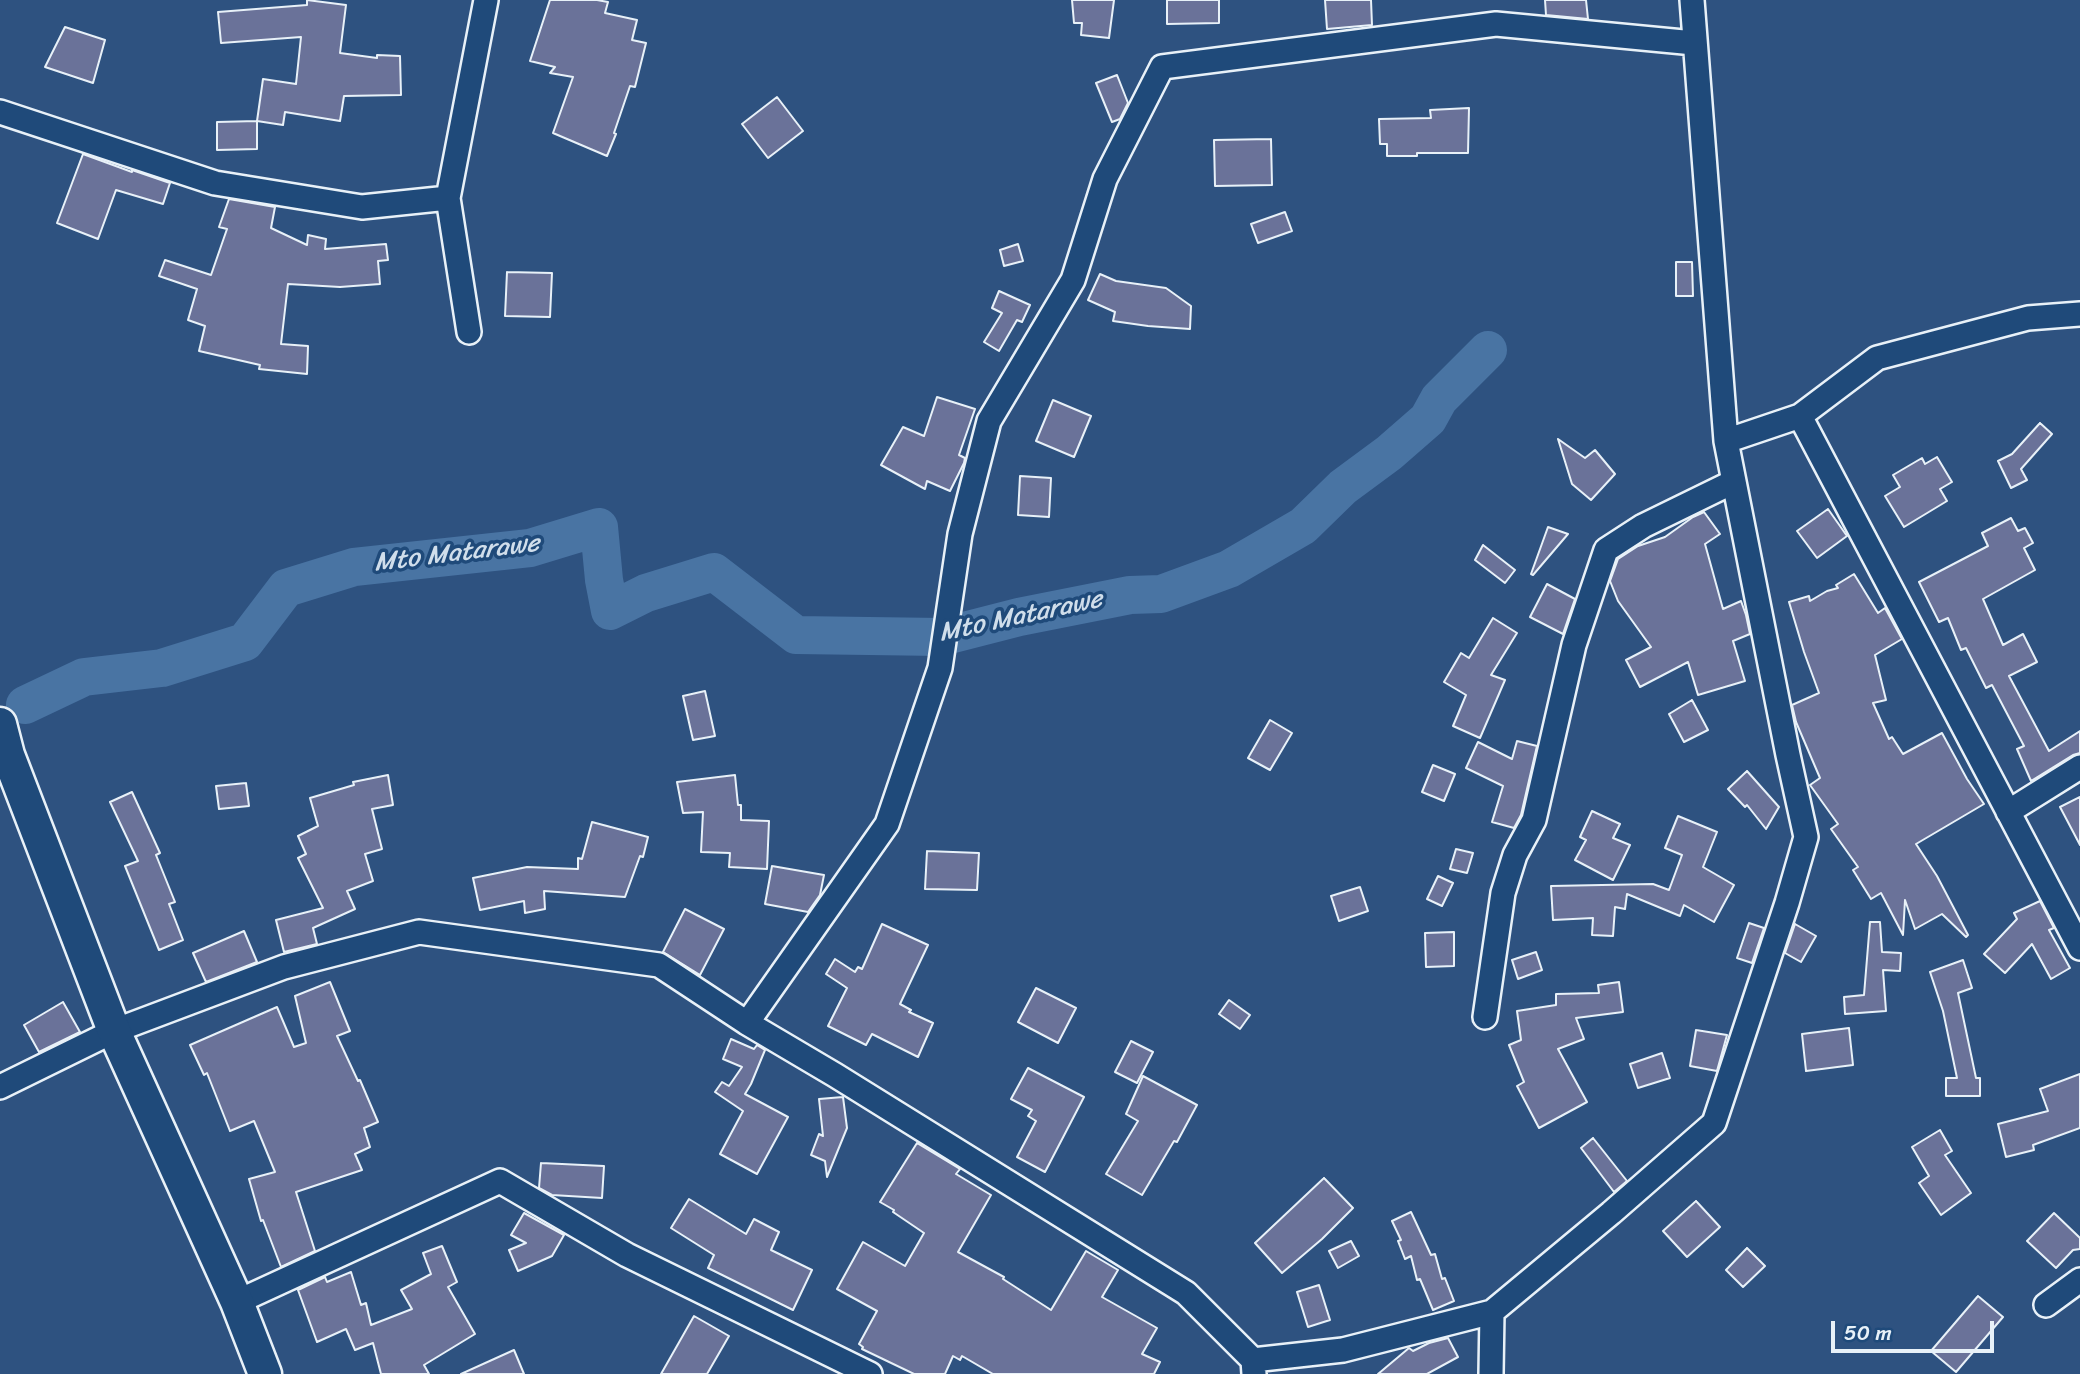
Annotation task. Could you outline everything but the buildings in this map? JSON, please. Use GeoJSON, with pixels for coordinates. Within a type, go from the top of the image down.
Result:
{"type":"FeatureCollection","features":[{"type":"Feature","properties":{"kind":"main road"},"geometry":{"type":"LineString","coordinates":[[0,724],[8,755],[114,1031],[237,1302],[265,1374]]}},
{"type":"Feature","properties":{"kind":"street"},"geometry":{"type":"LineString","coordinates":[[469,332],[448,198],[486,0]]}},
{"type":"Feature","properties":{"kind":"street"},"geometry":{"type":"LineString","coordinates":[[0,1087],[114,1031],[284,967],[419,932],[659,965],[747,1023],[1186,1293],[1254,1367],[1343,1350],[1492,1312],[1714,1123],[1787,903],[1806,837],[1726,441],[1692,0]]}},
{"type":"Feature","properties":{"kind":"street"},"geometry":{"type":"LineString","coordinates":[[747,1023],[887,824],[940,668],[960,534],[989,421],[1073,280],[1105,179],[1162,66],[1496,24],[1694,43]]}},
{"type":"Feature","properties":{"kind":"street"},"geometry":{"type":"LineString","coordinates":[[0,112],[215,183],[362,207],[448,198]]}},
{"type":"Feature","properties":{"kind":"street"},"geometry":{"type":"LineString","coordinates":[[1726,441],[1800,416],[1877,358],[2028,318],[2080,314]]}},
{"type":"Feature","properties":{"kind":"street"},"geometry":{"type":"LineString","coordinates":[[1800,416],[2080,948]]}},
{"type":"Feature","properties":{"kind":"street"},"geometry":{"type":"LineString","coordinates":[[1485,1017],[1503,892],[1515,855],[1534,820],[1574,645],[1606,550],[1643,526],[1733,482]]}},
{"type":"Feature","properties":{"kind":"street"},"geometry":{"type":"LineString","coordinates":[[2008,812],[2080,767]]}},
{"type":"Feature","properties":{"kind":"street"},"geometry":{"type":"LineString","coordinates":[[237,1302],[500,1181],[627,1255],[870,1374]]}},
{"type":"Feature","properties":{"kind":"street"},"geometry":{"type":"LineString","coordinates":[[2046,1305],[2080,1280]]}},
{"type":"Feature","properties":{"kind":"street"},"geometry":{"type":"LineString","coordinates":[[1491,1374],[1492,1312]]}},
{"type":"Feature","properties":{"kind":"waterway","name":"Mto Matarawe"},"geometry":{"type":"LineString","coordinates":[[25,705],[84,677],[162,668],[245,642],[286,588],[354,567],[530,548],[599,527],[610,611],[646,593],[714,572],[796,635],[941,637],[1019,617],[1130,595],[1161,594],[1229,569],[1303,526],[1343,487],[1389,453],[1428,419],[1439,399],[1488,350]]}}]}
